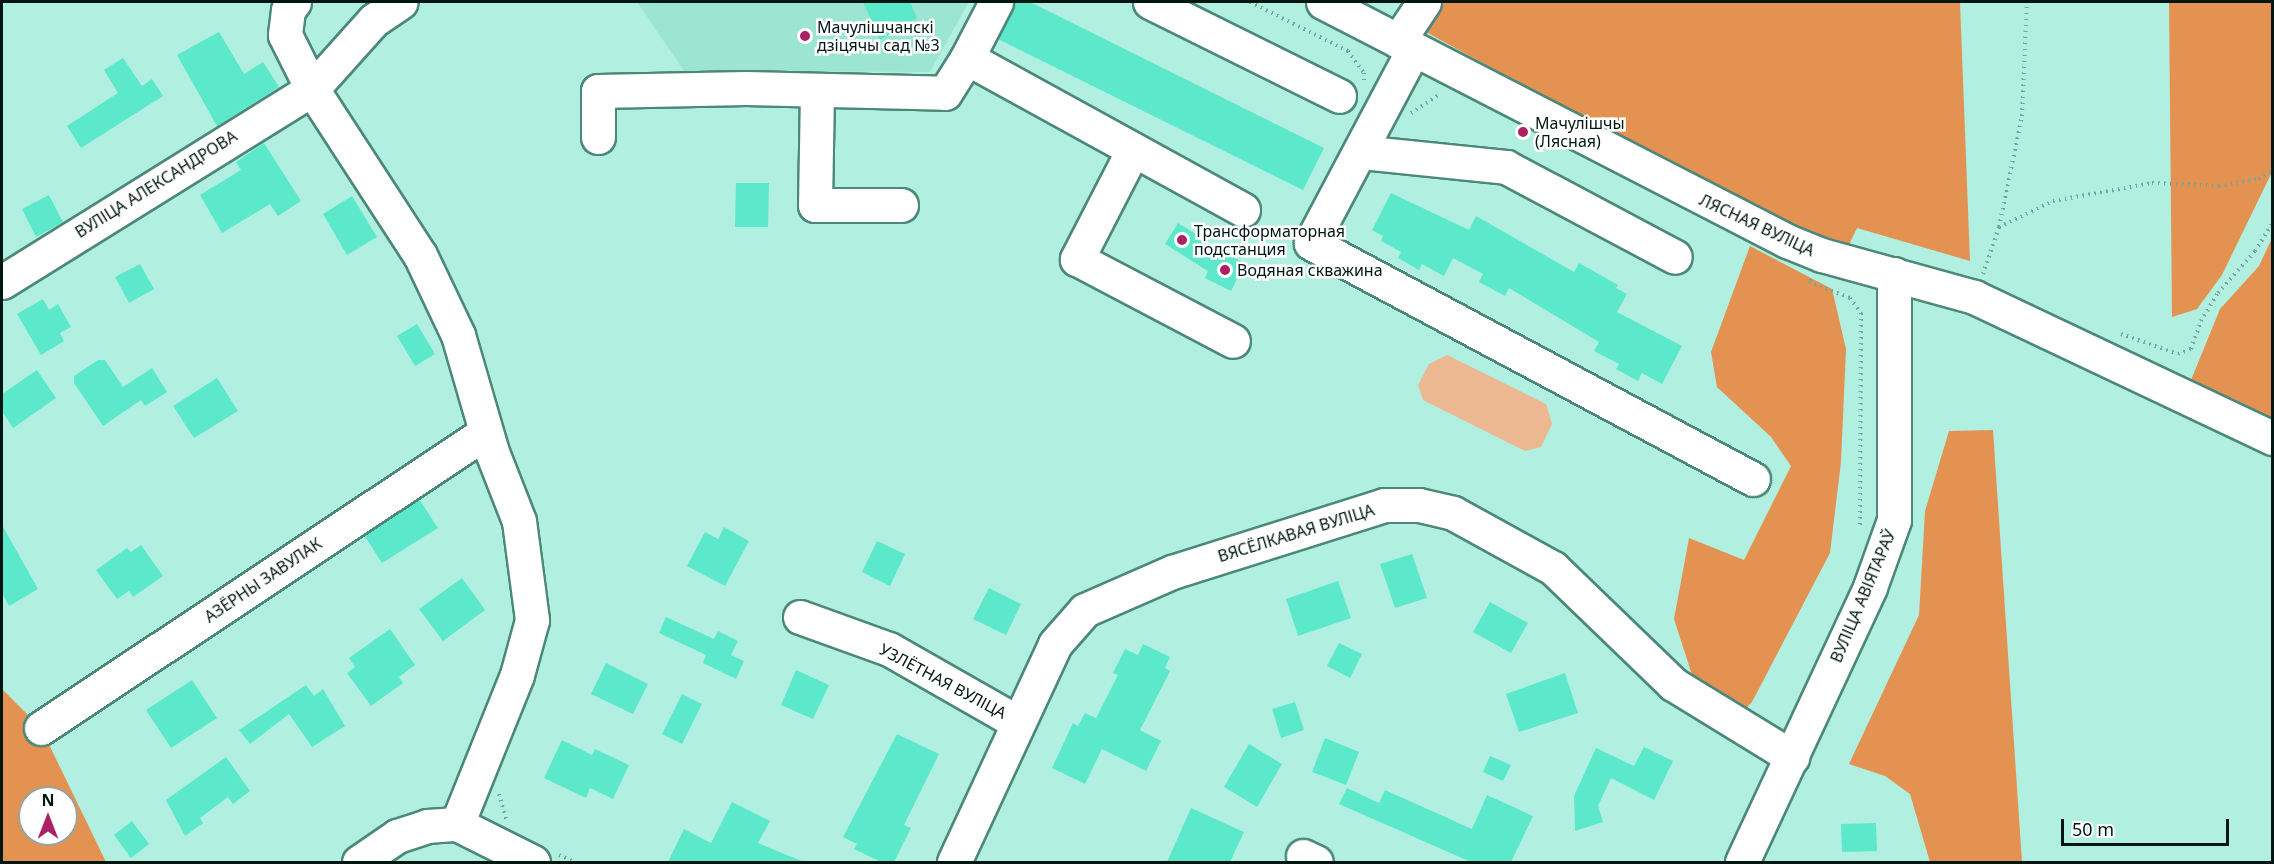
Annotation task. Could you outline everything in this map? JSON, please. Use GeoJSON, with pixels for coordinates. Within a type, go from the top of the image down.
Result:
{"type":"FeatureCollection","features":[{"type":"Feature","properties":{"kind":"street"},"geometry":{"type":"LineString","coordinates":[[294,2],[288,10],[285,35],[312,89],[420,255],[458,334],[486,432],[519,521],[532,620],[517,675],[457,825]]}},
{"type":"Feature","properties":{"kind":"street","name":"ВУЛІЦА АЛЕКСАНДРОВА"},"geometry":{"type":"LineString","coordinates":[[2,282],[312,89],[374,20],[401,2]]}},
{"type":"Feature","properties":{"kind":"street"},"geometry":{"type":"LineString","coordinates":[[598,137],[598,90],[945,93],[967,58],[996,2]]}},
{"type":"Feature","properties":{"kind":"street"},"geometry":{"type":"LineString","coordinates":[[1150,2],[1339,96]]}},
{"type":"Feature","properties":{"kind":"street","name":"ЛЯСНАЯ ВУЛІЦА"},"geometry":{"type":"LineString","coordinates":[[1323,2],[1787,241],[1822,255],[1894,274],[1982,283],[2272,438]]}},
{"type":"Feature","properties":{"kind":"street"},"geometry":{"type":"LineString","coordinates":[[1424,2],[1383,109],[1311,243],[1753,479]]}},
{"type":"Feature","properties":{"kind":"street"},"geometry":{"type":"LineString","coordinates":[[967,58],[1243,210]]}},
{"type":"Feature","properties":{"kind":"street"},"geometry":{"type":"LineString","coordinates":[[817,91],[815,206],[902,205]]}},
{"type":"Feature","properties":{"kind":"street"},"geometry":{"type":"LineString","coordinates":[[1133,150],[1077,259],[1233,340]]}},
{"type":"Feature","properties":{"kind":"street"},"geometry":{"type":"LineString","coordinates":[[1360,152],[1506,167],[1675,257]]}},
{"type":"Feature","properties":{"kind":"street","name":"ВУЛІЦА АВІЯТАРАЎ"},"geometry":{"type":"LineString","coordinates":[[1742,862],[1870,587],[1894,520],[1894,274]]}},
{"type":"Feature","properties":{"kind":"street","name":"АЗЁРНЫ ЗАВУЛАК"},"geometry":{"type":"LineString","coordinates":[[41,728],[486,432]]}},
{"type":"Feature","properties":{"kind":"street","name":"ВЯСЁЛКАВАЯ ВУЛІЦА"},"geometry":{"type":"LineString","coordinates":[[954,862],[1055,644],[1085,610],[1193,565],[1384,506],[1419,505],[1453,513],[1553,568],[1673,684],[1792,757]]}},
{"type":"Feature","properties":{"kind":"street","name":"УЗЛЁТНАЯ ВУЛІЦА"},"geometry":{"type":"LineString","coordinates":[[800,617],[889,649],[1017,722]]}},
{"type":"Feature","properties":{"kind":"street"},"geometry":{"type":"LineString","coordinates":[[359,862],[397,836],[427,826],[457,825],[533,862]]}},
{"type":"Feature","properties":{"kind":"path"},"geometry":{"type":"LineString","coordinates":[[1250,2],[1356,57],[1365,73],[1359,99],[1406,117],[1440,93],[1451,98]]}},
{"type":"Feature","properties":{"kind":"path"},"geometry":{"type":"LineString","coordinates":[[1982,283],[1999,227],[2022,116],[2027,2]]}},
{"type":"Feature","properties":{"kind":"path"},"geometry":{"type":"LineString","coordinates":[[1999,227],[2053,201],[2152,183],[2219,186],[2259,179],[2272,171]]}},
{"type":"Feature","properties":{"kind":"path"},"geometry":{"type":"LineString","coordinates":[[2117,332],[2178,354],[2191,349],[2201,321],[2218,293],[2255,251],[2272,224]]}},
{"type":"Feature","properties":{"kind":"path"},"geometry":{"type":"LineString","coordinates":[[1798,277],[1809,282]]}},
{"type":"Feature","properties":{"kind":"path"},"geometry":{"type":"LineString","coordinates":[[497,788],[510,831]]}},
{"type":"Feature","properties":{"kind":"shaded area","name":"Мачулішчанскі дзіцячы сад №3"},"geometry":{"type":"Polygon","coordinates":[[[637,2],[969,2],[930,72],[684,71],[637,2]]]}},
{"type":"Feature","properties":{"kind":"shaded area"},"geometry":{"type":"Polygon","coordinates":[[[1431,2],[1960,2],[1970,261],[1857,228],[1848,247],[1747,209],[1417,27],[1431,2]]]}},
{"type":"Feature","properties":{"kind":"shaded area"},"geometry":{"type":"Polygon","coordinates":[[[2169,2],[2272,2],[2272,172],[2222,275],[2197,309],[2172,317],[2169,2]]]}},
{"type":"Feature","properties":{"kind":"shaded area"},"geometry":{"type":"Polygon","coordinates":[[[2272,238],[2272,418],[2191,380],[2220,309],[2259,266],[2272,238]]]}},
{"type":"Feature","properties":{"kind":"shaded area"},"geometry":{"type":"Polygon","coordinates":[[[1750,246],[1832,289],[1846,349],[1841,462],[1830,553],[1752,702],[1738,717],[1693,678],[1674,619],[1689,538],[1744,560],[1791,466],[1771,437],[1717,387],[1711,352],[1750,246]]]}},
{"type":"Feature","properties":{"kind":"shaded area"},"geometry":{"type":"Polygon","coordinates":[[[1447,355],[1546,404],[1552,424],[1541,447],[1525,451],[1423,400],[1418,385],[1429,364],[1447,355]]]}},
{"type":"Feature","properties":{"kind":"shaded area"},"geometry":{"type":"Polygon","coordinates":[[[1993,430],[2022,862],[1930,862],[1910,794],[1885,776],[1849,764],[1919,615],[1925,511],[1949,431],[1993,430]]]}},
{"type":"Feature","properties":{"kind":"shaded area"},"geometry":{"type":"Polygon","coordinates":[[[2,689],[41,728],[69,786],[18,786],[18,846],[78,846],[78,804],[106,862],[2,862],[2,689]]]}},
{"type":"Feature","properties":{"kind":"building"},"geometry":{"type":"Polygon","coordinates":[[[863,2],[910,2],[917,18],[880,40],[863,2]]]}},
{"type":"Feature","properties":{"kind":"building"},"geometry":{"type":"Polygon","coordinates":[[[1016,2],[1030,2],[1324,148],[1303,190],[998,39],[1016,2]]]}},
{"type":"Feature","properties":{"kind":"building"},"geometry":{"type":"Polygon","coordinates":[[[219,32],[244,74],[263,62],[279,87],[217,126],[177,55],[219,32]]]}},
{"type":"Feature","properties":{"kind":"building"},"geometry":{"type":"Polygon","coordinates":[[[123,58],[142,86],[152,79],[163,96],[81,148],[67,126],[118,93],[104,70],[123,58]]]}},
{"type":"Feature","properties":{"kind":"building"},"geometry":{"type":"Polygon","coordinates":[[[264,143],[301,201],[278,216],[270,204],[222,233],[200,195],[241,170],[236,162],[264,143]]]}},
{"type":"Feature","properties":{"kind":"building"},"geometry":{"type":"Polygon","coordinates":[[[736,183],[769,183],[768,227],[735,227],[736,183]]]}},
{"type":"Feature","properties":{"kind":"building"},"geometry":{"type":"Polygon","coordinates":[[[1391,193],[1469,230],[1476,216],[1574,272],[1579,263],[1618,285],[1616,288],[1627,294],[1617,312],[1682,346],[1662,384],[1642,373],[1638,381],[1616,369],[1619,364],[1594,351],[1599,342],[1509,288],[1505,296],[1479,282],[1483,274],[1453,258],[1444,276],[1422,264],[1419,270],[1398,258],[1401,252],[1381,241],[1383,236],[1372,230],[1391,193]]]}},
{"type":"Feature","properties":{"kind":"building"},"geometry":{"type":"Polygon","coordinates":[[[49,195],[63,222],[36,237],[22,209],[49,195]]]}},
{"type":"Feature","properties":{"kind":"building"},"geometry":{"type":"Polygon","coordinates":[[[352,196],[377,237],[347,255],[323,214],[352,196]]]}},
{"type":"Feature","properties":{"kind":"building"},"geometry":{"type":"Polygon","coordinates":[[[1178,223],[1199,236],[1197,239],[1245,263],[1231,291],[1205,278],[1208,271],[1165,244],[1178,223]]]}},
{"type":"Feature","properties":{"kind":"building"},"geometry":{"type":"Polygon","coordinates":[[[140,264],[154,289],[129,303],[115,277],[140,264]]]}},
{"type":"Feature","properties":{"kind":"building"},"geometry":{"type":"Polygon","coordinates":[[[43,299],[49,310],[58,304],[71,327],[60,333],[64,341],[41,355],[17,314],[43,299]]]}},
{"type":"Feature","properties":{"kind":"building"},"geometry":{"type":"Polygon","coordinates":[[[417,324],[435,354],[415,366],[397,336],[417,324]]]}},
{"type":"Feature","properties":{"kind":"building"},"geometry":{"type":"Polygon","coordinates":[[[98,360],[105,360],[123,387],[152,368],[167,392],[145,406],[141,400],[103,426],[74,383],[74,376],[98,360]]]}},
{"type":"Feature","properties":{"kind":"building"},"geometry":{"type":"Polygon","coordinates":[[[37,370],[56,398],[13,428],[2,411],[2,394],[37,370]]]}},
{"type":"Feature","properties":{"kind":"building"},"geometry":{"type":"Polygon","coordinates":[[[217,378],[238,411],[194,438],[173,406],[217,378]]]}},
{"type":"Feature","properties":{"kind":"building"},"geometry":{"type":"Polygon","coordinates":[[[419,499],[438,528],[382,563],[364,535],[419,499]]]}},
{"type":"Feature","properties":{"kind":"building"},"geometry":{"type":"Polygon","coordinates":[[[2,525],[38,589],[9,606],[2,593],[2,525]]]}},
{"type":"Feature","properties":{"kind":"building"},"geometry":{"type":"Polygon","coordinates":[[[724,527],[749,541],[725,586],[687,566],[705,532],[718,539],[724,527]]]}},
{"type":"Feature","properties":{"kind":"building"},"geometry":{"type":"Polygon","coordinates":[[[877,541],[905,554],[890,586],[862,572],[877,541]]]}},
{"type":"Feature","properties":{"kind":"building"},"geometry":{"type":"Polygon","coordinates":[[[141,545],[163,576],[133,597],[129,591],[117,599],[96,570],[127,548],[131,552],[141,545]]]}},
{"type":"Feature","properties":{"kind":"building"},"geometry":{"type":"Polygon","coordinates":[[[1412,554],[1427,598],[1395,608],[1380,564],[1412,554]]]}},
{"type":"Feature","properties":{"kind":"building"},"geometry":{"type":"Polygon","coordinates":[[[462,578],[485,610],[443,641],[419,609],[462,578]]]}},
{"type":"Feature","properties":{"kind":"building"},"geometry":{"type":"Polygon","coordinates":[[[1338,581],[1351,618],[1298,636],[1286,599],[1338,581]]]}},
{"type":"Feature","properties":{"kind":"building"},"geometry":{"type":"Polygon","coordinates":[[[989,588],[1021,604],[1006,635],[973,619],[989,588]]]}},
{"type":"Feature","properties":{"kind":"building"},"geometry":{"type":"Polygon","coordinates":[[[1490,602],[1528,623],[1511,653],[1473,632],[1490,602]]]}},
{"type":"Feature","properties":{"kind":"building"},"geometry":{"type":"Polygon","coordinates":[[[666,617],[714,639],[718,631],[738,641],[731,655],[744,661],[736,679],[703,663],[706,655],[659,633],[666,617]]]}},
{"type":"Feature","properties":{"kind":"building"},"geometry":{"type":"Polygon","coordinates":[[[390,629],[415,665],[399,677],[403,683],[371,706],[347,673],[355,667],[349,658],[390,629]]]}},
{"type":"Feature","properties":{"kind":"building"},"geometry":{"type":"Polygon","coordinates":[[[1339,643],[1362,654],[1350,678],[1327,666],[1339,643]]]}},
{"type":"Feature","properties":{"kind":"building"},"geometry":{"type":"Polygon","coordinates":[[[1143,644],[1170,657],[1165,668],[1170,671],[1140,730],[1161,741],[1146,771],[1102,749],[1085,784],[1052,768],[1073,723],[1078,726],[1085,713],[1096,718],[1118,675],[1113,673],[1125,649],[1138,655],[1143,644]]]}},
{"type":"Feature","properties":{"kind":"building"},"geometry":{"type":"Polygon","coordinates":[[[606,663],[648,684],[633,714],[591,694],[606,663]]]}},
{"type":"Feature","properties":{"kind":"building"},"geometry":{"type":"Polygon","coordinates":[[[796,670],[829,685],[813,719],[781,705],[796,670]]]}},
{"type":"Feature","properties":{"kind":"building"},"geometry":{"type":"Polygon","coordinates":[[[1565,673],[1578,713],[1519,732],[1506,694],[1565,673]]]}},
{"type":"Feature","properties":{"kind":"building"},"geometry":{"type":"Polygon","coordinates":[[[192,680],[217,718],[171,748],[146,710],[192,680]]]}},
{"type":"Feature","properties":{"kind":"building"},"geometry":{"type":"Polygon","coordinates":[[[306,685],[314,696],[323,689],[345,726],[312,747],[289,714],[250,744],[239,730],[306,685]]]}},
{"type":"Feature","properties":{"kind":"building"},"geometry":{"type":"Polygon","coordinates":[[[682,694],[702,704],[682,744],[662,734],[682,694]]]}},
{"type":"Feature","properties":{"kind":"building"},"geometry":{"type":"Polygon","coordinates":[[[1295,702],[1304,730],[1281,738],[1272,709],[1295,702]]]}},
{"type":"Feature","properties":{"kind":"building"},"geometry":{"type":"Polygon","coordinates":[[[897,734],[939,754],[904,825],[911,828],[894,862],[881,862],[854,849],[857,844],[843,837],[897,734]]]}},
{"type":"Feature","properties":{"kind":"building"},"geometry":{"type":"Polygon","coordinates":[[[1325,738],[1359,752],[1346,785],[1312,772],[1325,738]]]}},
{"type":"Feature","properties":{"kind":"building"},"geometry":{"type":"Polygon","coordinates":[[[562,740],[592,755],[595,749],[629,765],[613,799],[590,788],[586,798],[544,778],[562,740]]]}},
{"type":"Feature","properties":{"kind":"building"},"geometry":{"type":"Polygon","coordinates":[[[1249,744],[1282,764],[1257,807],[1224,787],[1249,744]]]}},
{"type":"Feature","properties":{"kind":"building"},"geometry":{"type":"Polygon","coordinates":[[[1644,747],[1673,761],[1654,800],[1611,778],[1598,806],[1603,822],[1575,831],[1574,796],[1596,748],[1634,766],[1644,747]]]}},
{"type":"Feature","properties":{"kind":"building"},"geometry":{"type":"Polygon","coordinates":[[[1490,756],[1511,765],[1503,781],[1483,772],[1490,756]]]}},
{"type":"Feature","properties":{"kind":"building"},"geometry":{"type":"Polygon","coordinates":[[[226,757],[250,791],[233,804],[228,797],[200,818],[203,823],[185,836],[166,800],[226,757]]]}},
{"type":"Feature","properties":{"kind":"building"},"geometry":{"type":"Polygon","coordinates":[[[1347,788],[1379,803],[1385,790],[1472,829],[1487,795],[1533,816],[1511,862],[1471,862],[1339,804],[1347,788]]]}},
{"type":"Feature","properties":{"kind":"building"},"geometry":{"type":"Polygon","coordinates":[[[732,802],[770,821],[758,843],[804,862],[668,862],[684,829],[711,843],[732,802]]]}},
{"type":"Feature","properties":{"kind":"building"},"geometry":{"type":"Polygon","coordinates":[[[1191,808],[1244,832],[1230,862],[1167,862],[1191,808]]]}},
{"type":"Feature","properties":{"kind":"building"},"geometry":{"type":"Polygon","coordinates":[[[132,821],[149,844],[131,858],[114,835],[132,821]]]}},
{"type":"Feature","properties":{"kind":"building"},"geometry":{"type":"Polygon","coordinates":[[[1876,823],[1877,851],[1842,852],[1841,824],[1876,823]]]}},
{"type":"Feature","properties":{"kind":"place","name":"Мачулішчанскі дзіцячы сад №3"},"geometry":{"type":"Point","coordinates":[805,36]}},
{"type":"Feature","properties":{"kind":"place","name":"Мачулішчы (Лясная)"},"geometry":{"type":"Point","coordinates":[1523,132]}},
{"type":"Feature","properties":{"kind":"place","name":"Трансформаторная подстанция"},"geometry":{"type":"Point","coordinates":[1182,240]}},
{"type":"Feature","properties":{"kind":"place","name":"Водяная скважина"},"geometry":{"type":"Point","coordinates":[1225,270]}}]}
